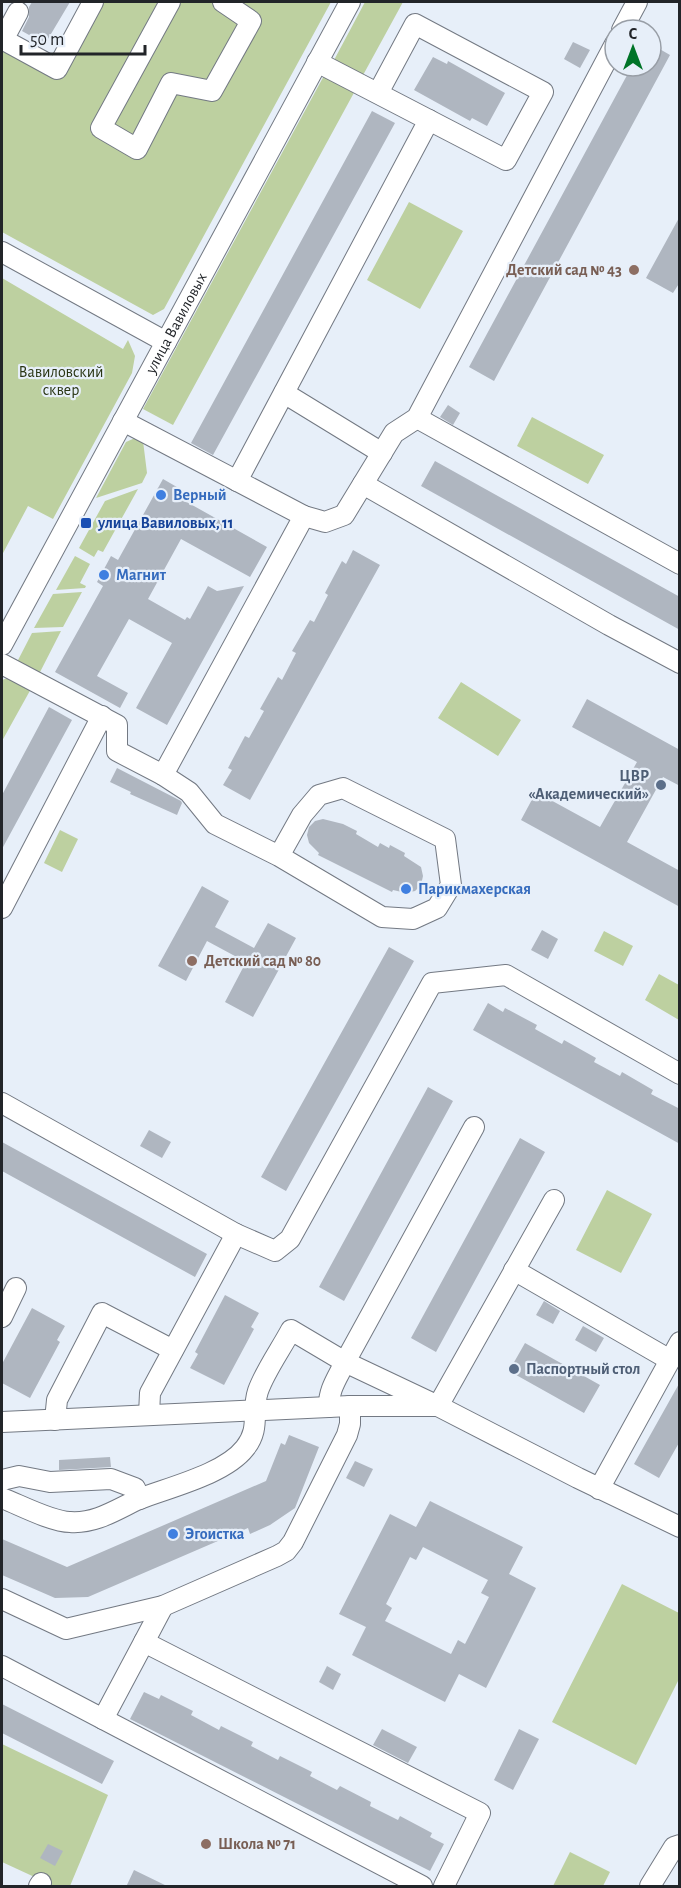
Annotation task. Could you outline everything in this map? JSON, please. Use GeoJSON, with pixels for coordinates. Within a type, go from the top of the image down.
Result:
{"type":"FeatureCollection","features":[{"type":"Feature","properties":{"kind":"street"},"geometry":{"type":"LineString","coordinates":[[18,12],[2,39],[57,69],[93,2]]}},
{"type":"Feature","properties":{"kind":"street"},"geometry":{"type":"LineString","coordinates":[[170,2],[101,128],[137,148],[171,82],[212,91],[251,21],[223,2]]}},
{"type":"Feature","properties":{"kind":"street","name":"улица Вавиловых"},"geometry":{"type":"LineString","coordinates":[[2,645],[350,2]]}},
{"type":"Feature","properties":{"kind":"street"},"geometry":{"type":"LineString","coordinates":[[628,18],[637,2]]}},
{"type":"Feature","properties":{"kind":"street"},"geometry":{"type":"LineString","coordinates":[[317,62],[506,160],[543,92],[416,24],[378,93]]}},
{"type":"Feature","properties":{"kind":"street"},"geometry":{"type":"LineString","coordinates":[[123,421],[304,516],[326,522],[344,515],[394,433],[417,418],[603,67]]}},
{"type":"Feature","properties":{"kind":"street"},"geometry":{"type":"LineString","coordinates":[[237,481],[429,120]]}},
{"type":"Feature","properties":{"kind":"street"},"geometry":{"type":"LineString","coordinates":[[2,252],[166,342]]}},
{"type":"Feature","properties":{"kind":"street"},"geometry":{"type":"LineString","coordinates":[[284,393],[382,453]]}},
{"type":"Feature","properties":{"kind":"street"},"geometry":{"type":"LineString","coordinates":[[417,418],[680,564]]}},
{"type":"Feature","properties":{"kind":"street"},"geometry":{"type":"LineString","coordinates":[[363,484],[609,625],[680,663]]}},
{"type":"Feature","properties":{"kind":"street"},"geometry":{"type":"LineString","coordinates":[[163,775],[304,516]]}},
{"type":"Feature","properties":{"kind":"street"},"geometry":{"type":"LineString","coordinates":[[2,664],[117,725],[117,751],[163,775],[189,792],[216,824],[279,856],[382,917],[413,919],[437,908],[451,885],[445,839],[343,788],[319,795],[302,816],[279,856]]}},
{"type":"Feature","properties":{"kind":"street"},"geometry":{"type":"LineString","coordinates":[[2,908],[102,716]]}},
{"type":"Feature","properties":{"kind":"street"},"geometry":{"type":"LineString","coordinates":[[2,1103],[236,1234],[275,1251],[290,1239],[432,984],[506,975],[680,1074]]}},
{"type":"Feature","properties":{"kind":"street"},"geometry":{"type":"LineString","coordinates":[[329,1407],[328,1398],[345,1362],[474,1127]]}},
{"type":"Feature","properties":{"kind":"street"},"geometry":{"type":"LineString","coordinates":[[438,1406],[554,1200]]}},
{"type":"Feature","properties":{"kind":"street"},"geometry":{"type":"LineString","coordinates":[[149,1415],[150,1394],[236,1234]]}},
{"type":"Feature","properties":{"kind":"street"},"geometry":{"type":"LineString","coordinates":[[514,1270],[670,1360]]}},
{"type":"Feature","properties":{"kind":"street"},"geometry":{"type":"LineString","coordinates":[[2,1317],[16,1288]]}},
{"type":"Feature","properties":{"kind":"street"},"geometry":{"type":"LineString","coordinates":[[55,1420],[57,1400],[102,1313],[173,1350]]}},
{"type":"Feature","properties":{"kind":"street"},"geometry":{"type":"LineString","coordinates":[[2,1498],[68,1522],[86,1522],[140,1499],[184,1484],[234,1460],[246,1447],[255,1432],[259,1390],[291,1330],[345,1362],[680,1527]]}},
{"type":"Feature","properties":{"kind":"street"},"geometry":{"type":"LineString","coordinates":[[598,1488],[680,1342]]}},
{"type":"Feature","properties":{"kind":"street"},"geometry":{"type":"LineString","coordinates":[[2,1422],[350,1406],[438,1406]]}},
{"type":"Feature","properties":{"kind":"street"},"geometry":{"type":"LineString","coordinates":[[2,1599],[66,1629],[163,1606],[286,1551],[293,1542],[347,1436],[350,1406]]}},
{"type":"Feature","properties":{"kind":"street"},"geometry":{"type":"LineString","coordinates":[[2,1480],[19,1476],[50,1482],[111,1479],[135,1488],[140,1499]]}},
{"type":"Feature","properties":{"kind":"street"},"geometry":{"type":"LineString","coordinates":[[103,1719],[163,1606]]}},
{"type":"Feature","properties":{"kind":"street"},"geometry":{"type":"LineString","coordinates":[[144,1642],[480,1813],[444,1887]]}},
{"type":"Feature","properties":{"kind":"street"},"geometry":{"type":"LineString","coordinates":[[2,1666],[408,1884]]}},
{"type":"Feature","properties":{"kind":"street"},"geometry":{"type":"LineString","coordinates":[[650,1887],[678,1843]]}},
{"type":"Feature","properties":{"kind":"green space"},"geometry":{"type":"Polygon","coordinates":[[[101,2],[331,2],[164,309],[153,315],[2,232],[2,47],[59,78],[101,2]]]}},
{"type":"Feature","properties":{"kind":"green space"},"geometry":{"type":"Polygon","coordinates":[[[365,2],[403,2],[362,77],[333,62],[365,2]]]}},
{"type":"Feature","properties":{"kind":"green space"},"geometry":{"type":"Polygon","coordinates":[[[326,72],[356,89],[173,425],[143,409],[326,72]]]}},
{"type":"Feature","properties":{"kind":"green space"},"geometry":{"type":"Polygon","coordinates":[[[409,202],[463,231],[420,309],[367,280],[409,202]]]}},
{"type":"Feature","properties":{"kind":"green space","name":"Вавиловский сквер"},"geometry":{"type":"Polygon","coordinates":[[[2,278],[123,349],[128,340],[135,356],[132,373],[53,519],[28,506],[2,555],[2,278]]]}},
{"type":"Feature","properties":{"kind":"green space"},"geometry":{"type":"Polygon","coordinates":[[[532,417],[604,455],[588,484],[517,446],[532,417]]]}},
{"type":"Feature","properties":{"kind":"green space"},"geometry":{"type":"Polygon","coordinates":[[[135,438],[143,441],[147,473],[142,483],[96,498],[126,442],[135,438]]]}},
{"type":"Feature","properties":{"kind":"green space"},"geometry":{"type":"Polygon","coordinates":[[[138,489],[103,552],[98,550],[94,557],[79,548],[105,501],[138,489]]]}},
{"type":"Feature","properties":{"kind":"green space"},"geometry":{"type":"Polygon","coordinates":[[[75,556],[90,564],[80,583],[86,586],[85,588],[56,590],[75,556]]]}},
{"type":"Feature","properties":{"kind":"green space"},"geometry":{"type":"Polygon","coordinates":[[[82,592],[63,627],[34,628],[53,594],[82,592]]]}},
{"type":"Feature","properties":{"kind":"green space"},"geometry":{"type":"Polygon","coordinates":[[[61,631],[38,676],[16,664],[32,633],[61,631]]]}},
{"type":"Feature","properties":{"kind":"green space"},"geometry":{"type":"Polygon","coordinates":[[[11,677],[32,687],[2,741],[2,680],[11,677]]]}},
{"type":"Feature","properties":{"kind":"green space"},"geometry":{"type":"Polygon","coordinates":[[[461,682],[521,720],[498,756],[438,718],[461,682]]]}},
{"type":"Feature","properties":{"kind":"green space"},"geometry":{"type":"Polygon","coordinates":[[[60,830],[78,839],[62,872],[44,863],[60,830]]]}},
{"type":"Feature","properties":{"kind":"green space"},"geometry":{"type":"Polygon","coordinates":[[[604,931],[633,946],[623,966],[594,951],[604,931]]]}},
{"type":"Feature","properties":{"kind":"green space"},"geometry":{"type":"Polygon","coordinates":[[[659,974],[679,985],[679,1020],[645,1000],[659,974]]]}},
{"type":"Feature","properties":{"kind":"green space"},"geometry":{"type":"Polygon","coordinates":[[[607,1190],[652,1214],[621,1273],[576,1250],[607,1190]]]}},
{"type":"Feature","properties":{"kind":"green space"},"geometry":{"type":"Polygon","coordinates":[[[622,1584],[679,1613],[679,1679],[636,1765],[552,1722],[622,1584]]]}},
{"type":"Feature","properties":{"kind":"green space"},"geometry":{"type":"Polygon","coordinates":[[[2,1744],[108,1795],[70,1886],[54,1886],[2,1862],[2,1744]]]}},
{"type":"Feature","properties":{"kind":"green space"},"geometry":{"type":"Polygon","coordinates":[[[570,1852],[610,1872],[603,1886],[553,1886],[570,1852]]]}},
{"type":"Feature","properties":{"kind":"building"},"geometry":{"type":"Polygon","coordinates":[[[32,2],[70,2],[45,44],[22,31],[29,17],[29,7],[32,2]]]}},
{"type":"Feature","properties":{"kind":"building"},"geometry":{"type":"Polygon","coordinates":[[[573,42],[590,50],[580,68],[564,59],[573,42]]]}},
{"type":"Feature","properties":{"kind":"building"},"geometry":{"type":"Polygon","coordinates":[[[663,51],[670,55],[663,68],[663,51]]]}},
{"type":"Feature","properties":{"kind":"building"},"geometry":{"type":"Polygon","coordinates":[[[433,57],[447,64],[448,61],[505,93],[487,126],[472,118],[470,121],[414,90],[433,57]]]}},
{"type":"Feature","properties":{"kind":"building"},"geometry":{"type":"Polygon","coordinates":[[[626,78],[658,78],[494,381],[469,367],[626,78]]]}},
{"type":"Feature","properties":{"kind":"building"},"geometry":{"type":"Polygon","coordinates":[[[372,111],[395,123],[213,455],[191,443],[372,111]]]}},
{"type":"Feature","properties":{"kind":"building","name":"Детский сад № 43"},"geometry":{"type":"Polygon","coordinates":[[[680,216],[680,282],[673,293],[646,278],[680,216]]]}},
{"type":"Feature","properties":{"kind":"building"},"geometry":{"type":"Polygon","coordinates":[[[448,405],[460,413],[453,425],[440,417],[448,405]]]}},
{"type":"Feature","properties":{"kind":"building"},"geometry":{"type":"Polygon","coordinates":[[[435,461],[680,597],[680,630],[421,486],[435,461]]]}},
{"type":"Feature","properties":{"kind":"building"},"geometry":{"type":"Polygon","coordinates":[[[163,479],[189,494],[185,501],[267,547],[250,577],[181,539],[148,599],[185,620],[187,617],[190,619],[208,586],[217,591],[244,586],[167,725],[136,708],[172,643],[129,619],[97,676],[128,693],[120,708],[55,672],[103,586],[97,582],[111,556],[118,560],[163,479]]]}},
{"type":"Feature","properties":{"kind":"building"},"geometry":{"type":"Polygon","coordinates":[[[353,550],[380,565],[250,800],[223,785],[232,770],[228,768],[245,736],[249,738],[264,711],[260,709],[278,677],[282,680],[296,653],[292,651],[310,620],[314,622],[328,595],[325,593],[342,561],[346,564],[353,550]]]}},
{"type":"Feature","properties":{"kind":"building"},"geometry":{"type":"Polygon","coordinates":[[[587,699],[680,750],[680,786],[663,777],[627,842],[680,871],[680,907],[521,820],[536,792],[600,827],[637,762],[572,727],[587,699]]]}},
{"type":"Feature","properties":{"kind":"building"},"geometry":{"type":"Polygon","coordinates":[[[49,707],[72,720],[2,849],[2,795],[49,707]]]}},
{"type":"Feature","properties":{"kind":"building"},"geometry":{"type":"Polygon","coordinates":[[[117,768],[181,801],[177,815],[130,794],[131,792],[110,782],[117,768]]]}},
{"type":"Feature","properties":{"kind":"building"},"geometry":{"type":"Polygon","coordinates":[[[323,819],[343,824],[357,831],[356,834],[378,847],[380,843],[389,848],[390,845],[405,853],[404,856],[421,867],[423,876],[421,885],[415,891],[406,893],[393,890],[392,892],[318,855],[319,853],[309,843],[307,835],[309,827],[315,821],[323,819]]]}},
{"type":"Feature","properties":{"kind":"building"},"geometry":{"type":"Polygon","coordinates":[[[202,886],[229,901],[215,927],[254,948],[268,923],[296,938],[253,1017],[225,1002],[246,962],[207,941],[186,981],[158,966],[202,886]]]}},
{"type":"Feature","properties":{"kind":"building"},"geometry":{"type":"Polygon","coordinates":[[[542,930],[558,939],[548,959],[531,950],[542,930]]]}},
{"type":"Feature","properties":{"kind":"building"},"geometry":{"type":"Polygon","coordinates":[[[389,947],[414,961],[286,1191],[261,1177],[389,947]]]}},
{"type":"Feature","properties":{"kind":"building"},"geometry":{"type":"Polygon","coordinates":[[[488,1003],[503,1012],[505,1008],[537,1025],[535,1029],[562,1044],[564,1040],[596,1058],[594,1062],[620,1076],[622,1072],[653,1090],[651,1094],[680,1109],[680,1144],[473,1030],[488,1003]]]}},
{"type":"Feature","properties":{"kind":"building"},"geometry":{"type":"Polygon","coordinates":[[[428,1087],[453,1101],[344,1301],[319,1287],[428,1087]]]}},
{"type":"Feature","properties":{"kind":"building"},"geometry":{"type":"Polygon","coordinates":[[[149,1130],[171,1142],[162,1158],[140,1146],[149,1130]]]}},
{"type":"Feature","properties":{"kind":"building"},"geometry":{"type":"Polygon","coordinates":[[[520,1138],[545,1152],[436,1352],[411,1338],[520,1138]]]}},
{"type":"Feature","properties":{"kind":"building"},"geometry":{"type":"Polygon","coordinates":[[[2,1142],[207,1254],[195,1277],[2,1171],[2,1142]]]}},
{"type":"Feature","properties":{"kind":"building"},"geometry":{"type":"Polygon","coordinates":[[[225,1295],[259,1313],[251,1327],[254,1329],[224,1385],[190,1368],[198,1354],[195,1352],[225,1295]]]}},
{"type":"Feature","properties":{"kind":"building"},"geometry":{"type":"Polygon","coordinates":[[[544,1301],[560,1311],[553,1324],[536,1315],[544,1301]]]}},
{"type":"Feature","properties":{"kind":"building"},"geometry":{"type":"Polygon","coordinates":[[[32,1308],[65,1326],[57,1340],[60,1342],[30,1398],[2,1383],[2,1364],[32,1308]]]}},
{"type":"Feature","properties":{"kind":"building"},"geometry":{"type":"Polygon","coordinates":[[[583,1326],[604,1338],[596,1352],[575,1340],[583,1326]]]}},
{"type":"Feature","properties":{"kind":"building"},"geometry":{"type":"Polygon","coordinates":[[[525,1343],[600,1385],[584,1413],[509,1371],[525,1343]]]}},
{"type":"Feature","properties":{"kind":"building"},"geometry":{"type":"Polygon","coordinates":[[[680,1382],[680,1441],[659,1478],[634,1464],[680,1382]]]}},
{"type":"Feature","properties":{"kind":"building"},"geometry":{"type":"Polygon","coordinates":[[[289,1435],[319,1447],[295,1508],[270,1525],[250,1534],[248,1528],[88,1597],[55,1598],[2,1575],[2,1539],[67,1567],[266,1481],[281,1443],[285,1445],[289,1435]]]}},
{"type":"Feature","properties":{"kind":"building"},"geometry":{"type":"Polygon","coordinates":[[[110,1457],[111,1467],[59,1470],[59,1460],[110,1457]]]}},
{"type":"Feature","properties":{"kind":"building"},"geometry":{"type":"Polygon","coordinates":[[[355,1461],[373,1469],[364,1487],[346,1478],[355,1461]]]}},
{"type":"Feature","properties":{"kind":"building"},"geometry":{"type":"Polygon","coordinates":[[[430,1501],[523,1547],[509,1574],[536,1588],[486,1688],[459,1674],[445,1702],[352,1655],[366,1627],[339,1614],[390,1514],[416,1527],[430,1501]],[[423,1547],[416,1560],[410,1557],[386,1604],[392,1608],[385,1621],[451,1654],[458,1640],[465,1644],[489,1597],[481,1593],[488,1580],[423,1547]]]}},
{"type":"Feature","properties":{"kind":"building"},"geometry":{"type":"Polygon","coordinates":[[[327,1666],[341,1674],[333,1690],[319,1682],[327,1666]]]}},
{"type":"Feature","properties":{"kind":"building"},"geometry":{"type":"Polygon","coordinates":[[[144,1692],[159,1699],[161,1695],[193,1711],[191,1715],[219,1730],[221,1726],[253,1742],[251,1746],[278,1760],[280,1756],[312,1772],[310,1776],[337,1790],[340,1786],[371,1802],[370,1806],[398,1820],[400,1816],[432,1833],[430,1837],[444,1844],[430,1871],[130,1719],[144,1692]]]}},
{"type":"Feature","properties":{"kind":"building"},"geometry":{"type":"Polygon","coordinates":[[[2,1704],[114,1761],[102,1784],[2,1733],[2,1704]]]}},
{"type":"Feature","properties":{"kind":"building"},"geometry":{"type":"Polygon","coordinates":[[[382,1729],[417,1747],[408,1763],[373,1745],[382,1729]]]}},
{"type":"Feature","properties":{"kind":"building"},"geometry":{"type":"Polygon","coordinates":[[[519,1729],[539,1739],[513,1790],[494,1780],[519,1729]]]}},
{"type":"Feature","properties":{"kind":"building"},"geometry":{"type":"Polygon","coordinates":[[[48,1844],[63,1851],[55,1866],[40,1858],[48,1844]]]}},
{"type":"Feature","properties":{"kind":"building"},"geometry":{"type":"Polygon","coordinates":[[[134,1870],[169,1887],[126,1887],[134,1870]]]}},
{"type":"Feature","properties":{"kind":"place","name":"Детский сад № 43"},"geometry":{"type":"Point","coordinates":[634,270]}},
{"type":"Feature","properties":{"kind":"place","name":"Верный"},"geometry":{"type":"Point","coordinates":[161,495]}},
{"type":"Feature","properties":{"kind":"place","name":"улица Вавиловых, 11"},"geometry":{"type":"Point","coordinates":[86,523]}},
{"type":"Feature","properties":{"kind":"place","name":"Магнит"},"geometry":{"type":"Point","coordinates":[104,575]}},
{"type":"Feature","properties":{"kind":"place","name":"ЦВР «Академический»"},"geometry":{"type":"Point","coordinates":[661,785]}},
{"type":"Feature","properties":{"kind":"place","name":"Парикмахерская"},"geometry":{"type":"Point","coordinates":[406,889]}},
{"type":"Feature","properties":{"kind":"place","name":"Детский сад № 80"},"geometry":{"type":"Point","coordinates":[192,961]}},
{"type":"Feature","properties":{"kind":"place","name":"Паспортный стол"},"geometry":{"type":"Point","coordinates":[514,1369]}},
{"type":"Feature","properties":{"kind":"place","name":"Эгоистка"},"geometry":{"type":"Point","coordinates":[173,1534]}},
{"type":"Feature","properties":{"kind":"place","name":"Школа № 71"},"geometry":{"type":"Point","coordinates":[206,1844]}}]}
